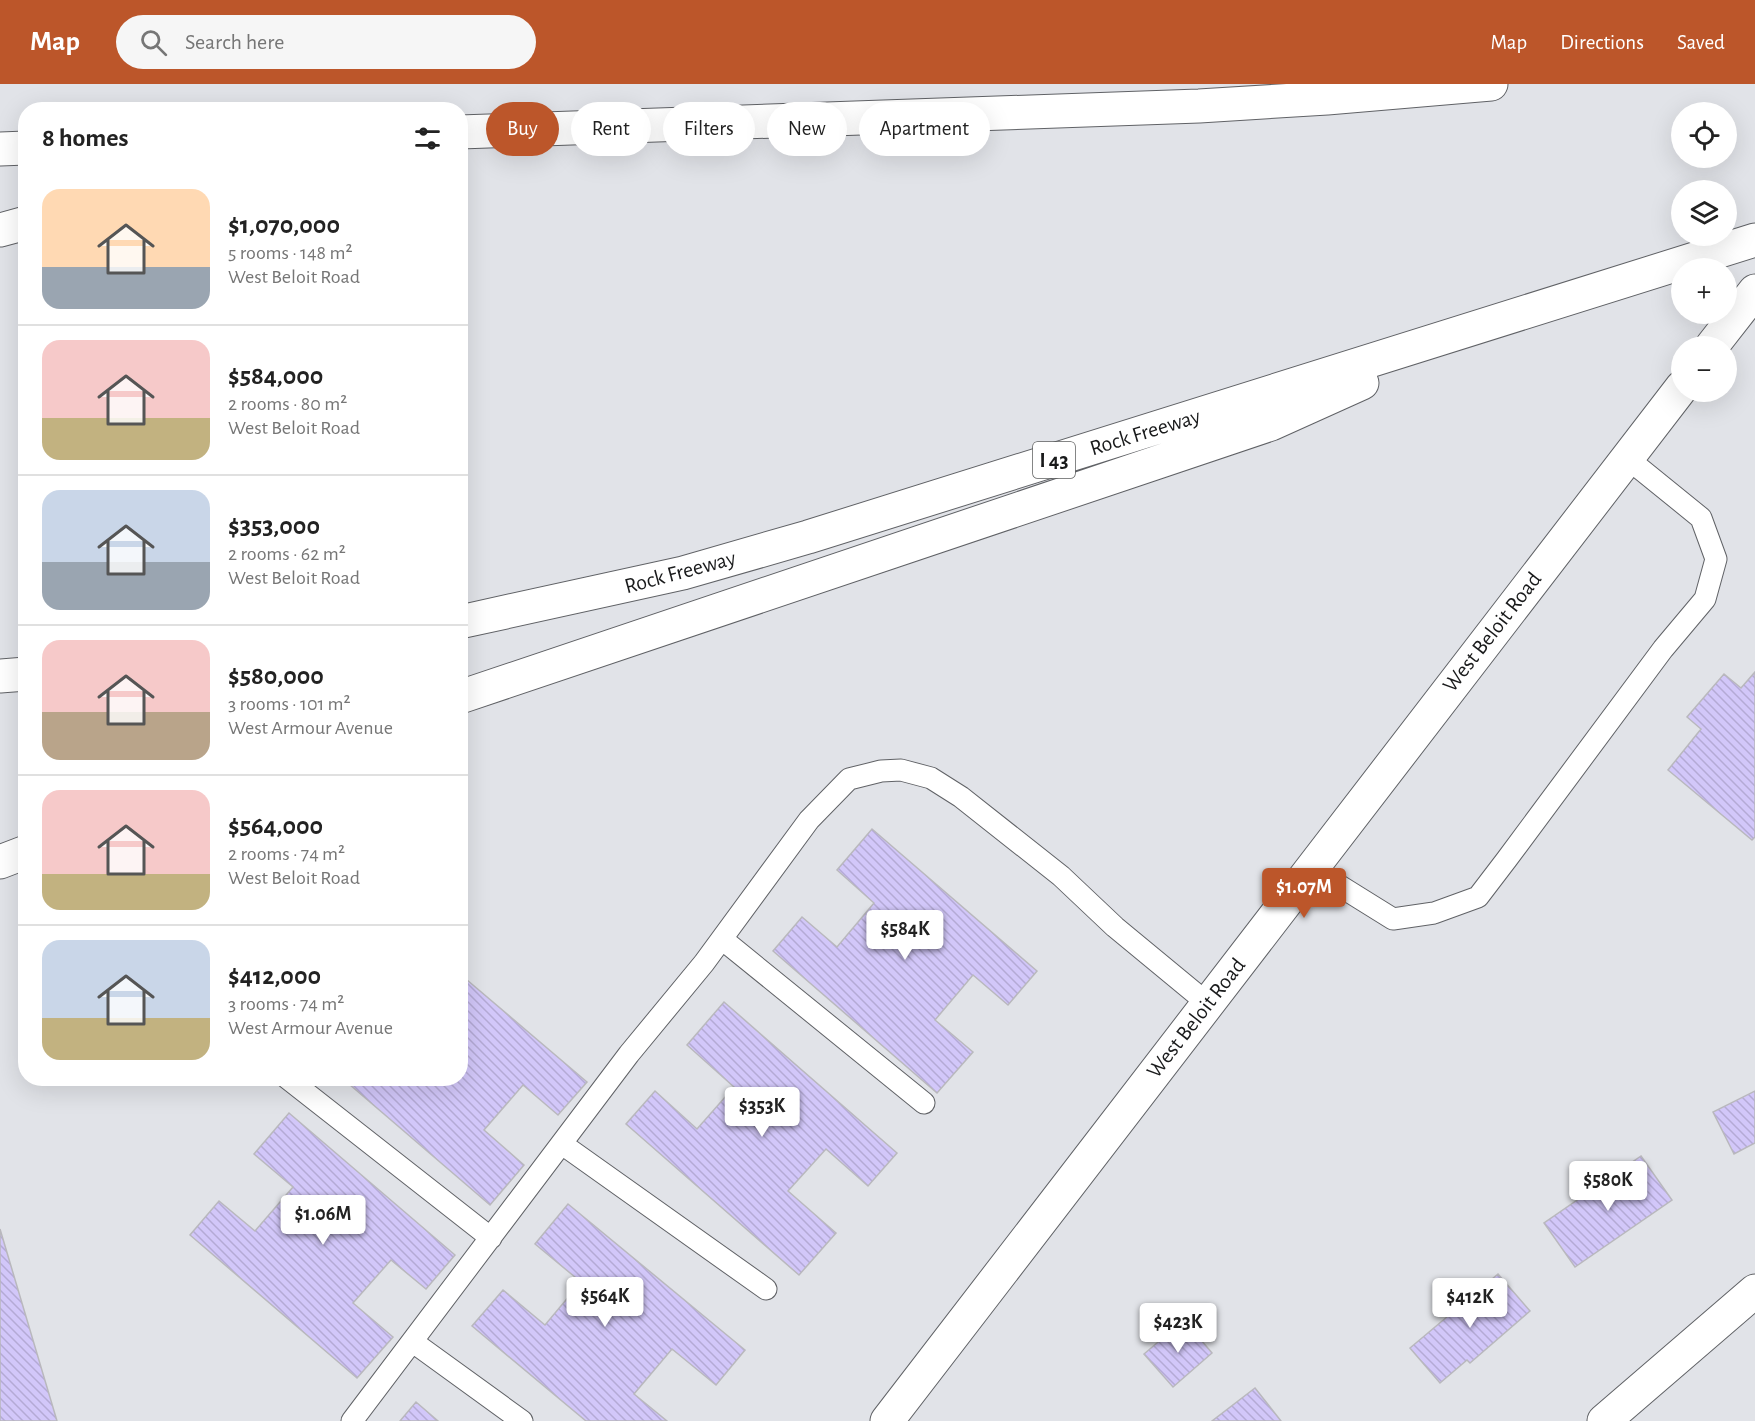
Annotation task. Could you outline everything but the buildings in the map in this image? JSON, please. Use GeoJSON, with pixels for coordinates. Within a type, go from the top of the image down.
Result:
{"type":"FeatureCollection","features":[{"type":"Feature","properties":{"kind":"main road"},"geometry":{"type":"LineString","coordinates":[[755,123],[1199,106],[1491,84]]}},
{"type":"Feature","properties":{"kind":"main road"},"geometry":{"type":"LineString","coordinates":[[468,132],[663,126]]}},
{"type":"Feature","properties":{"kind":"main road"},"geometry":{"type":"LineString","coordinates":[[468,154],[663,130]]}},
{"type":"Feature","properties":{"kind":"main road"},"geometry":{"type":"LineString","coordinates":[[0,149],[18,148]]}},
{"type":"Feature","properties":{"kind":"main road"},"geometry":{"type":"LineString","coordinates":[[0,231],[18,225]]}},
{"type":"Feature","properties":{"kind":"main road","name":"Rock Freeway"},"geometry":{"type":"LineString","coordinates":[[468,620],[682,573],[808,537],[1755,240]]}},
{"type":"Feature","properties":{"kind":"main road"},"geometry":{"type":"LineString","coordinates":[[1720,336],[1755,291]]}},
{"type":"Feature","properties":{"kind":"main road"},"geometry":{"type":"LineString","coordinates":[[468,694],[1271,424],[1504,319]]}},
{"type":"Feature","properties":{"kind":"main road","name":"West Beloit Road"},"geometry":{"type":"LineString","coordinates":[[887,1421],[1671,401]]}},
{"type":"Feature","properties":{"kind":"main road"},"geometry":{"type":"LineString","coordinates":[[0,676],[18,675]]}},
{"type":"Feature","properties":{"kind":"main road"},"geometry":{"type":"LineString","coordinates":[[0,862],[18,855]]}},
{"type":"Feature","properties":{"kind":"main road"},"geometry":{"type":"LineString","coordinates":[[1604,1421],[1755,1291]]}},
{"type":"Feature","properties":{"kind":"lane"},"geometry":{"type":"LineString","coordinates":[[1311,868],[1393,918],[1434,913],[1478,897],[1664,649],[1705,599],[1716,559],[1701,518],[1627,458]]}},
{"type":"Feature","properties":{"kind":"lane"},"geometry":{"type":"LineString","coordinates":[[352,1421],[629,1054],[722,939],[809,820],[849,779],[881,771],[901,770],[931,778],[961,797],[1061,876],[1115,927],[1207,1003]]}},
{"type":"Feature","properties":{"kind":"lane"},"geometry":{"type":"LineString","coordinates":[[722,939],[924,1102]]}},
{"type":"Feature","properties":{"kind":"lane"},"geometry":{"type":"LineString","coordinates":[[297,1086],[491,1238]]}},
{"type":"Feature","properties":{"kind":"lane"},"geometry":{"type":"LineString","coordinates":[[562,1144],[766,1289]]}},
{"type":"Feature","properties":{"kind":"lane"},"geometry":{"type":"LineString","coordinates":[[413,1342],[522,1421]]}}]}
